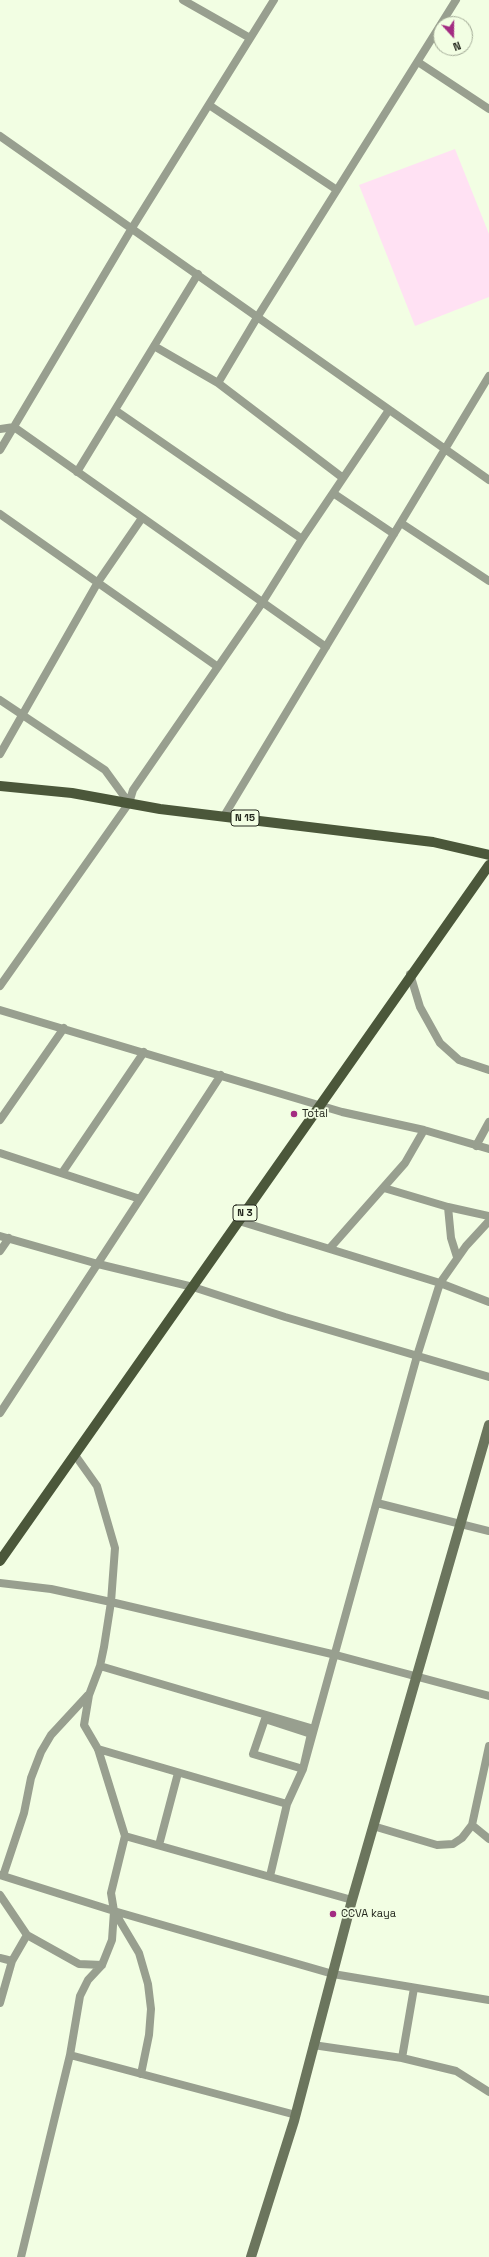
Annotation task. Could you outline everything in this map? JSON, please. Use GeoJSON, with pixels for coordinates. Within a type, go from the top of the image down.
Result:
{"type":"FeatureCollection","features":[{"type":"Feature","properties":{"kind":"main road","name":"N 15"},"geometry":{"type":"LineString","coordinates":[[0,786],[72,793],[129,803],[224,816],[433,842],[489,855]]}},
{"type":"Feature","properties":{"kind":"main road","name":"N 3"},"geometry":{"type":"LineString","coordinates":[[0,1561],[193,1287],[410,974],[489,865]]}},
{"type":"Feature","properties":{"kind":"main road"},"geometry":{"type":"LineString","coordinates":[[251,2257],[267,2212],[296,2115],[352,1900],[489,1425]]}},
{"type":"Feature","properties":{"kind":"street"},"geometry":{"type":"LineString","coordinates":[[183,0],[250,38]]}},
{"type":"Feature","properties":{"kind":"street"},"geometry":{"type":"LineString","coordinates":[[0,450],[132,228],[274,0]]}},
{"type":"Feature","properties":{"kind":"street"},"geometry":{"type":"LineString","coordinates":[[446,16],[456,0]]}},
{"type":"Feature","properties":{"kind":"street"},"geometry":{"type":"LineString","coordinates":[[218,384],[258,316],[433,37]]}},
{"type":"Feature","properties":{"kind":"street"},"geometry":{"type":"LineString","coordinates":[[418,62],[489,109]]}},
{"type":"Feature","properties":{"kind":"street"},"geometry":{"type":"LineString","coordinates":[[209,105],[337,190]]}},
{"type":"Feature","properties":{"kind":"street"},"geometry":{"type":"LineString","coordinates":[[0,136],[258,316],[489,480]]}},
{"type":"Feature","properties":{"kind":"street"},"geometry":{"type":"LineString","coordinates":[[77,472],[198,274]]}},
{"type":"Feature","properties":{"kind":"street"},"geometry":{"type":"LineString","coordinates":[[154,346],[218,384],[343,478]]}},
{"type":"Feature","properties":{"kind":"street"},"geometry":{"type":"LineString","coordinates":[[224,816],[489,378]]}},
{"type":"Feature","properties":{"kind":"street"},"geometry":{"type":"LineString","coordinates":[[115,410],[302,538]]}},
{"type":"Feature","properties":{"kind":"street"},"geometry":{"type":"LineString","coordinates":[[0,986],[129,803],[133,790],[262,603],[302,538],[389,410]]}},
{"type":"Feature","properties":{"kind":"street"},"geometry":{"type":"LineString","coordinates":[[0,429],[14,428],[326,648]]}},
{"type":"Feature","properties":{"kind":"street"},"geometry":{"type":"LineString","coordinates":[[333,493],[394,534]]}},
{"type":"Feature","properties":{"kind":"street"},"geometry":{"type":"LineString","coordinates":[[0,514],[218,667]]}},
{"type":"Feature","properties":{"kind":"street"},"geometry":{"type":"LineString","coordinates":[[0,754],[98,582],[142,518]]}},
{"type":"Feature","properties":{"kind":"street"},"geometry":{"type":"LineString","coordinates":[[401,523],[489,581]]}},
{"type":"Feature","properties":{"kind":"street"},"geometry":{"type":"LineString","coordinates":[[0,700],[105,770],[129,803]]}},
{"type":"Feature","properties":{"kind":"street"},"geometry":{"type":"LineString","coordinates":[[410,974],[420,1007],[440,1043],[459,1060],[489,1070]]}},
{"type":"Feature","properties":{"kind":"street"},"geometry":{"type":"LineString","coordinates":[[0,1010],[375,1121],[424,1130],[489,1149]]}},
{"type":"Feature","properties":{"kind":"street"},"geometry":{"type":"LineString","coordinates":[[0,1120],[64,1028]]}},
{"type":"Feature","properties":{"kind":"street"},"geometry":{"type":"LineString","coordinates":[[62,1174],[144,1052]]}},
{"type":"Feature","properties":{"kind":"street"},"geometry":{"type":"LineString","coordinates":[[0,1413],[221,1075]]}},
{"type":"Feature","properties":{"kind":"street"},"geometry":{"type":"LineString","coordinates":[[476,1146],[489,1122]]}},
{"type":"Feature","properties":{"kind":"street"},"geometry":{"type":"LineString","coordinates":[[330,1248],[405,1163],[424,1130]]}},
{"type":"Feature","properties":{"kind":"street"},"geometry":{"type":"LineString","coordinates":[[0,1153],[140,1199]]}},
{"type":"Feature","properties":{"kind":"street"},"geometry":{"type":"LineString","coordinates":[[384,1188],[448,1207],[489,1216]]}},
{"type":"Feature","properties":{"kind":"street"},"geometry":{"type":"LineString","coordinates":[[448,1207],[451,1238],[457,1257]]}},
{"type":"Feature","properties":{"kind":"street"},"geometry":{"type":"LineString","coordinates":[[239,1221],[440,1283],[489,1302]]}},
{"type":"Feature","properties":{"kind":"street"},"geometry":{"type":"LineString","coordinates":[[270,1876],[287,1804],[303,1769],[336,1655],[417,1356],[440,1283],[457,1257],[489,1221]]}},
{"type":"Feature","properties":{"kind":"street"},"geometry":{"type":"LineString","coordinates":[[0,1236],[98,1264],[193,1287],[489,1377]]}},
{"type":"Feature","properties":{"kind":"street"},"geometry":{"type":"LineString","coordinates":[[0,1251],[8,1238]]}},
{"type":"Feature","properties":{"kind":"street"},"geometry":{"type":"LineString","coordinates":[[21,2257],[70,2055],[80,1996],[88,1980],[102,1965],[112,1940],[114,1911],[111,1893],[125,1836],[98,1749],[84,1725],[89,1695],[100,1666],[110,1602],[115,1548],[97,1486],[75,1455]]}},
{"type":"Feature","properties":{"kind":"street"},"geometry":{"type":"LineString","coordinates":[[377,1503],[489,1531]]}},
{"type":"Feature","properties":{"kind":"street"},"geometry":{"type":"LineString","coordinates":[[0,1583],[51,1589],[110,1602],[336,1655],[489,1696]]}},
{"type":"Feature","properties":{"kind":"street"},"geometry":{"type":"LineString","coordinates":[[100,1666],[314,1729]]}},
{"type":"Feature","properties":{"kind":"street"},"geometry":{"type":"LineString","coordinates":[[89,1695],[54,1730],[41,1752],[31,1778],[24,1813],[1,1875],[114,1911],[333,1974],[489,2000]]}},
{"type":"Feature","properties":{"kind":"street"},"geometry":{"type":"LineString","coordinates":[[265,1719],[311,1734],[303,1769],[253,1754],[265,1719]]}},
{"type":"Feature","properties":{"kind":"street"},"geometry":{"type":"LineString","coordinates":[[373,1826],[437,1845],[453,1844],[462,1838],[472,1824],[486,1777],[489,1746]]}},
{"type":"Feature","properties":{"kind":"street"},"geometry":{"type":"LineString","coordinates":[[98,1749],[287,1804]]}},
{"type":"Feature","properties":{"kind":"street"},"geometry":{"type":"LineString","coordinates":[[159,1845],[178,1773]]}},
{"type":"Feature","properties":{"kind":"street"},"geometry":{"type":"LineString","coordinates":[[472,1824],[489,1839]]}},
{"type":"Feature","properties":{"kind":"street"},"geometry":{"type":"LineString","coordinates":[[125,1836],[352,1900]]}},
{"type":"Feature","properties":{"kind":"street"},"geometry":{"type":"LineString","coordinates":[[0,1895],[27,1935],[79,1964],[102,1965]]}},
{"type":"Feature","properties":{"kind":"street"},"geometry":{"type":"LineString","coordinates":[[114,1911],[139,1953],[148,1984],[151,2009],[149,2035],[141,2074]]}},
{"type":"Feature","properties":{"kind":"street"},"geometry":{"type":"LineString","coordinates":[[0,2003],[12,1961],[27,1935]]}},
{"type":"Feature","properties":{"kind":"street"},"geometry":{"type":"LineString","coordinates":[[0,1958],[12,1961]]}},
{"type":"Feature","properties":{"kind":"street"},"geometry":{"type":"LineString","coordinates":[[402,2058],[414,1988]]}},
{"type":"Feature","properties":{"kind":"street"},"geometry":{"type":"LineString","coordinates":[[313,2046],[402,2058],[456,2071],[489,2092]]}},
{"type":"Feature","properties":{"kind":"street"},"geometry":{"type":"LineString","coordinates":[[70,2055],[296,2115]]}},
{"type":"Feature","properties":{"kind":"shaded area"},"geometry":{"type":"Polygon","coordinates":[[[455,149],[489,234],[489,297],[415,326],[359,185],[455,149]]]}},
{"type":"Feature","properties":{"kind":"place","name":"Total"},"geometry":{"type":"Point","coordinates":[294,1114]}},
{"type":"Feature","properties":{"kind":"place","name":"CCVA kaya"},"geometry":{"type":"Point","coordinates":[333,1914]}}]}
